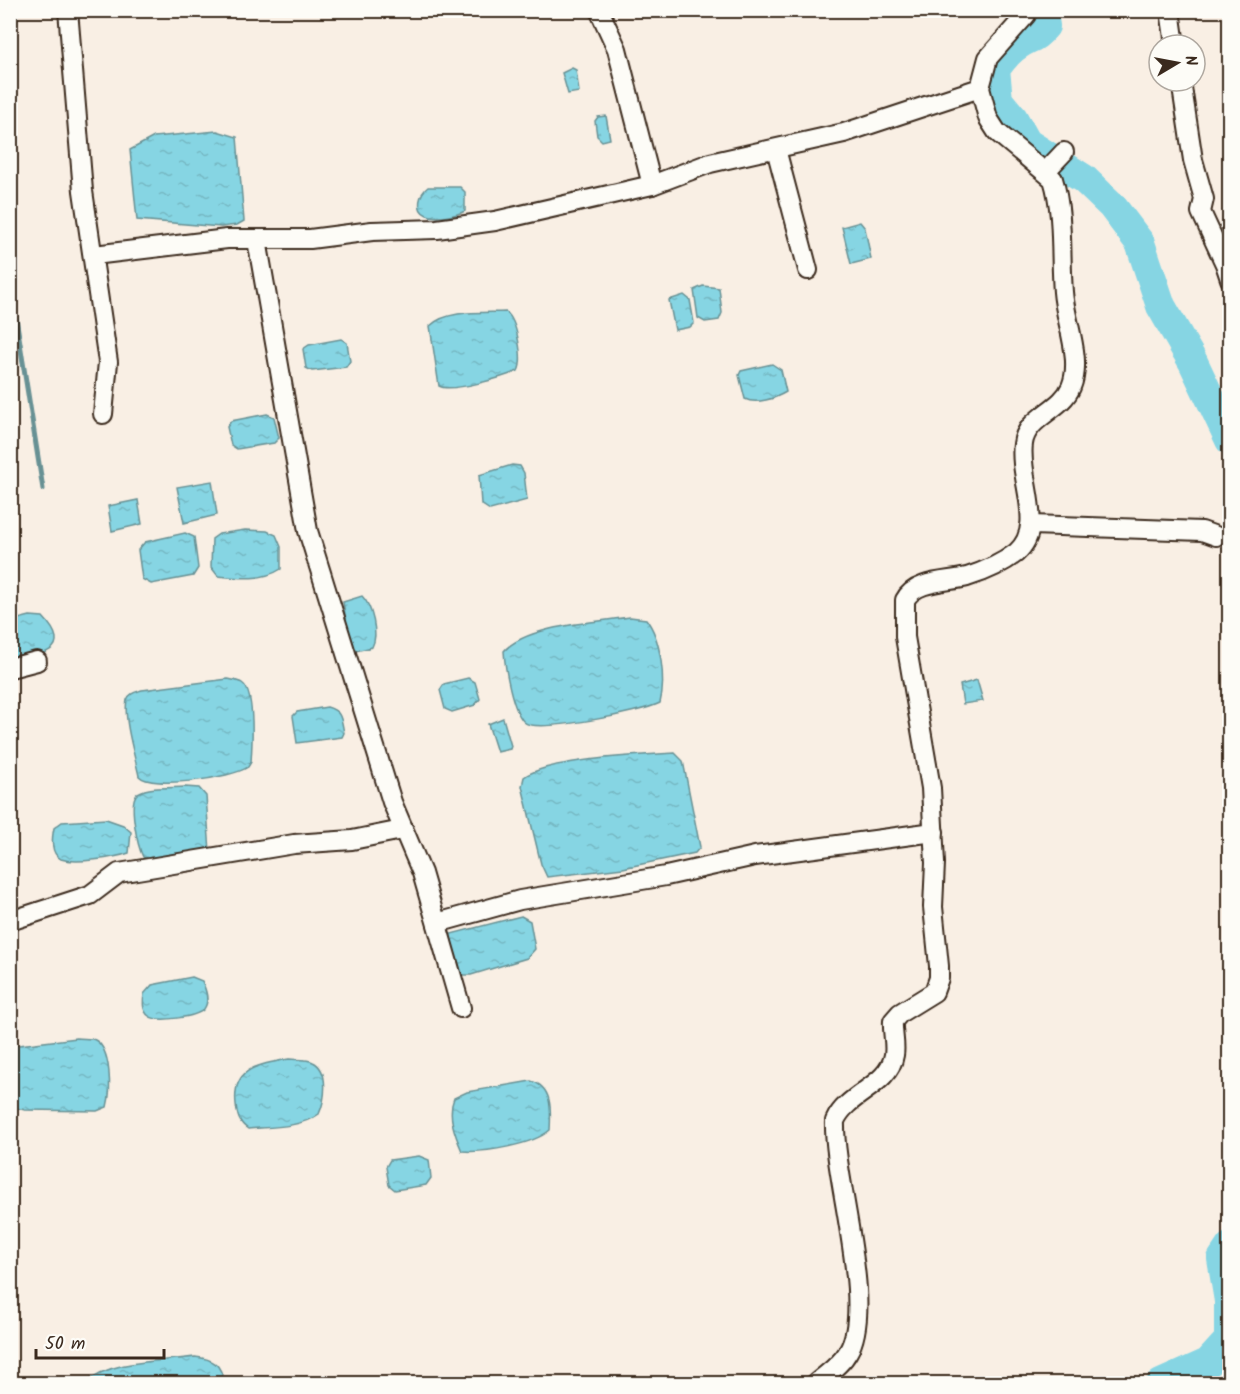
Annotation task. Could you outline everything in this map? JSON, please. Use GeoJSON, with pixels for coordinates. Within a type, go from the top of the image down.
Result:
{"type":"FeatureCollection","features":[{"type":"Feature","properties":{"kind":"street"},"geometry":{"type":"LineString","coordinates":[[68,10],[83,191],[108,362],[103,414]]}},
{"type":"Feature","properties":{"kind":"street"},"geometry":{"type":"LineString","coordinates":[[599,10],[617,49],[652,185]]}},
{"type":"Feature","properties":{"kind":"street"},"geometry":{"type":"LineString","coordinates":[[815,1383],[849,1352],[855,1326],[855,1274],[835,1121],[849,1101],[886,1072],[894,1057],[893,1026],[897,1016],[927,997],[937,986],[939,966],[933,907],[935,881],[931,788],[905,637],[905,600],[917,588],[976,574],[1010,557],[1025,543],[1032,525],[1026,492],[1023,440],[1029,427],[1066,397],[1075,375],[1063,295],[1055,187],[1048,169],[997,132],[988,118],[980,88],[988,58],[1028,10]]}},
{"type":"Feature","properties":{"kind":"street"},"geometry":{"type":"LineString","coordinates":[[1170,10],[1173,33]]}},
{"type":"Feature","properties":{"kind":"street"},"geometry":{"type":"LineString","coordinates":[[94,255],[227,239],[257,240],[437,229],[542,212],[652,185],[710,163],[776,149],[876,123],[980,88]]}},
{"type":"Feature","properties":{"kind":"street"},"geometry":{"type":"LineString","coordinates":[[1182,93],[1193,160],[1204,199],[1201,212],[1230,279]]}},
{"type":"Feature","properties":{"kind":"street"},"geometry":{"type":"LineString","coordinates":[[776,149],[808,270]]}},
{"type":"Feature","properties":{"kind":"street"},"geometry":{"type":"LineString","coordinates":[[1048,169],[1064,152]]}},
{"type":"Feature","properties":{"kind":"street"},"geometry":{"type":"LineString","coordinates":[[257,240],[308,531],[402,830],[422,873],[461,1008]]}},
{"type":"Feature","properties":{"kind":"street"},"geometry":{"type":"LineString","coordinates":[[1032,525],[1202,531],[1216,536]]}},
{"type":"Feature","properties":{"kind":"street"},"geometry":{"type":"LineString","coordinates":[[10,668],[37,661]]}},
{"type":"Feature","properties":{"kind":"street"},"geometry":{"type":"LineString","coordinates":[[10,921],[90,895],[119,873],[294,844],[352,840],[402,830]]}},
{"type":"Feature","properties":{"kind":"street"},"geometry":{"type":"LineString","coordinates":[[437,923],[520,900],[666,876],[755,856],[934,831]]}},
{"type":"Feature","properties":{"kind":"water"},"geometry":{"type":"Polygon","coordinates":[[[572,68],[576,70],[579,92],[568,94],[562,73],[572,68]]]}},
{"type":"Feature","properties":{"kind":"water"},"geometry":{"type":"Polygon","coordinates":[[[606,116],[610,139],[602,141],[597,136],[595,121],[598,117],[606,116]]]}},
{"type":"Feature","properties":{"kind":"water"},"geometry":{"type":"Polygon","coordinates":[[[217,131],[237,137],[244,221],[237,225],[221,227],[137,220],[130,150],[154,137],[217,131]]]}},
{"type":"Feature","properties":{"kind":"water"},"geometry":{"type":"Polygon","coordinates":[[[428,187],[460,187],[465,192],[465,211],[441,217],[423,213],[419,206],[423,193],[428,187]]]}},
{"type":"Feature","properties":{"kind":"water"},"geometry":{"type":"Polygon","coordinates":[[[860,222],[865,228],[871,259],[851,264],[842,227],[860,222]]]}},
{"type":"Feature","properties":{"kind":"water"},"geometry":{"type":"Polygon","coordinates":[[[703,286],[719,288],[722,313],[719,320],[705,322],[698,318],[694,290],[703,286]]]}},
{"type":"Feature","properties":{"kind":"water"},"geometry":{"type":"Polygon","coordinates":[[[684,295],[690,300],[694,323],[690,327],[675,330],[669,300],[684,295]]]}},
{"type":"Feature","properties":{"kind":"water"},"geometry":{"type":"Polygon","coordinates":[[[506,312],[513,323],[518,340],[520,366],[518,371],[466,386],[446,388],[439,386],[430,326],[456,314],[506,312]]]}},
{"type":"Feature","properties":{"kind":"water"},"geometry":{"type":"Polygon","coordinates":[[[341,339],[347,343],[350,361],[346,367],[312,371],[306,368],[303,349],[309,345],[341,339]]]}},
{"type":"Feature","properties":{"kind":"water"},"geometry":{"type":"Polygon","coordinates":[[[772,364],[781,370],[786,392],[760,401],[745,399],[739,375],[741,371],[772,364]]]}},
{"type":"Feature","properties":{"kind":"water"},"geometry":{"type":"Polygon","coordinates":[[[267,414],[274,417],[279,438],[274,443],[237,449],[231,445],[227,427],[231,421],[267,414]]]}},
{"type":"Feature","properties":{"kind":"water"},"geometry":{"type":"Polygon","coordinates":[[[512,465],[520,466],[524,473],[527,500],[490,510],[481,504],[479,475],[512,465]]]}},
{"type":"Feature","properties":{"kind":"water"},"geometry":{"type":"Polygon","coordinates":[[[212,481],[217,515],[184,523],[177,487],[212,481]]]}},
{"type":"Feature","properties":{"kind":"water"},"geometry":{"type":"Polygon","coordinates":[[[138,500],[142,524],[112,531],[108,506],[138,500]]]}},
{"type":"Feature","properties":{"kind":"water"},"geometry":{"type":"Polygon","coordinates":[[[245,530],[267,531],[276,535],[281,547],[281,569],[258,577],[218,576],[211,567],[212,539],[219,534],[245,530]]]}},
{"type":"Feature","properties":{"kind":"water"},"geometry":{"type":"Polygon","coordinates":[[[185,533],[194,537],[198,568],[193,576],[151,584],[142,579],[138,550],[145,542],[185,533]]]}},
{"type":"Feature","properties":{"kind":"water"},"geometry":{"type":"Polygon","coordinates":[[[362,596],[371,613],[375,635],[372,647],[356,651],[349,639],[343,602],[362,596]]]}},
{"type":"Feature","properties":{"kind":"water"},"geometry":{"type":"Polygon","coordinates":[[[30,616],[43,617],[56,638],[55,645],[42,654],[11,659],[10,621],[30,616]]]}},
{"type":"Feature","properties":{"kind":"water"},"geometry":{"type":"Polygon","coordinates":[[[630,617],[646,619],[659,648],[662,671],[660,703],[613,716],[568,724],[533,725],[524,722],[513,699],[504,651],[515,642],[545,630],[630,617]]]}},
{"type":"Feature","properties":{"kind":"water"},"geometry":{"type":"Polygon","coordinates":[[[468,678],[475,682],[480,699],[475,705],[452,712],[445,709],[440,690],[444,684],[468,678]]]}},
{"type":"Feature","properties":{"kind":"water"},"geometry":{"type":"Polygon","coordinates":[[[228,679],[242,683],[249,697],[252,732],[251,762],[248,767],[226,775],[192,781],[159,782],[139,776],[127,717],[126,708],[129,696],[142,690],[228,679]]]}},
{"type":"Feature","properties":{"kind":"water"},"geometry":{"type":"Polygon","coordinates":[[[977,680],[983,701],[963,704],[960,685],[977,680]]]}},
{"type":"Feature","properties":{"kind":"water"},"geometry":{"type":"Polygon","coordinates":[[[327,707],[336,711],[340,716],[344,733],[342,737],[297,743],[293,716],[297,712],[327,707]]]}},
{"type":"Feature","properties":{"kind":"water"},"geometry":{"type":"Polygon","coordinates":[[[503,718],[511,746],[510,749],[497,752],[488,724],[503,718]]]}},
{"type":"Feature","properties":{"kind":"water"},"geometry":{"type":"Polygon","coordinates":[[[675,753],[683,761],[700,847],[695,853],[623,868],[547,877],[541,864],[522,786],[524,777],[536,771],[574,762],[675,753]]]}},
{"type":"Feature","properties":{"kind":"water"},"geometry":{"type":"Polygon","coordinates":[[[199,788],[206,796],[210,852],[154,862],[143,857],[134,824],[135,797],[138,793],[148,789],[199,788]]]}},
{"type":"Feature","properties":{"kind":"water"},"geometry":{"type":"Polygon","coordinates":[[[106,819],[123,825],[131,832],[129,853],[85,861],[57,857],[52,840],[54,828],[62,822],[106,819]]]}},
{"type":"Feature","properties":{"kind":"water"},"geometry":{"type":"Polygon","coordinates":[[[521,916],[530,921],[535,949],[527,958],[471,975],[461,975],[452,956],[451,934],[521,916]]]}},
{"type":"Feature","properties":{"kind":"water"},"geometry":{"type":"Polygon","coordinates":[[[192,977],[202,981],[205,988],[206,1006],[200,1012],[186,1017],[160,1019],[153,1018],[145,1012],[144,994],[152,985],[192,977]]]}},
{"type":"Feature","properties":{"kind":"water"},"geometry":{"type":"Polygon","coordinates":[[[77,1038],[95,1040],[105,1052],[109,1071],[107,1107],[97,1111],[25,1110],[11,1107],[11,1046],[77,1038]]]}},
{"type":"Feature","properties":{"kind":"water"},"geometry":{"type":"Polygon","coordinates":[[[289,1059],[311,1061],[322,1072],[325,1086],[319,1114],[294,1124],[248,1129],[237,1112],[238,1082],[243,1075],[258,1066],[289,1059]]]}},
{"type":"Feature","properties":{"kind":"water"},"geometry":{"type":"Polygon","coordinates":[[[531,1081],[538,1084],[547,1094],[550,1108],[550,1130],[532,1140],[508,1147],[483,1151],[462,1151],[452,1118],[454,1098],[467,1092],[531,1081]]]}},
{"type":"Feature","properties":{"kind":"water"},"geometry":{"type":"Polygon","coordinates":[[[419,1156],[429,1160],[431,1178],[426,1185],[395,1190],[389,1185],[386,1167],[390,1160],[419,1156]]]}},
{"type":"Feature","properties":{"kind":"water"},"geometry":{"type":"Polygon","coordinates":[[[195,1357],[207,1359],[216,1364],[221,1371],[224,1383],[85,1383],[96,1375],[122,1366],[195,1357]]]}},
{"type":"Feature","properties":{"kind":"waterway"},"geometry":{"type":"LineString","coordinates":[[1042,10],[1045,26],[1035,36],[1011,50],[995,69],[998,100],[1013,118],[1027,143],[1084,179],[1112,206],[1140,243],[1161,306],[1193,362],[1230,440]]}},
{"type":"Feature","properties":{"kind":"waterway"},"geometry":{"type":"LineString","coordinates":[[10,280],[43,489]]}},
{"type":"Feature","properties":{"kind":"waterway"},"geometry":{"type":"LineString","coordinates":[[1161,1384],[1208,1363],[1229,1340],[1229,1301],[1222,1259],[1230,1247]]}}]}
